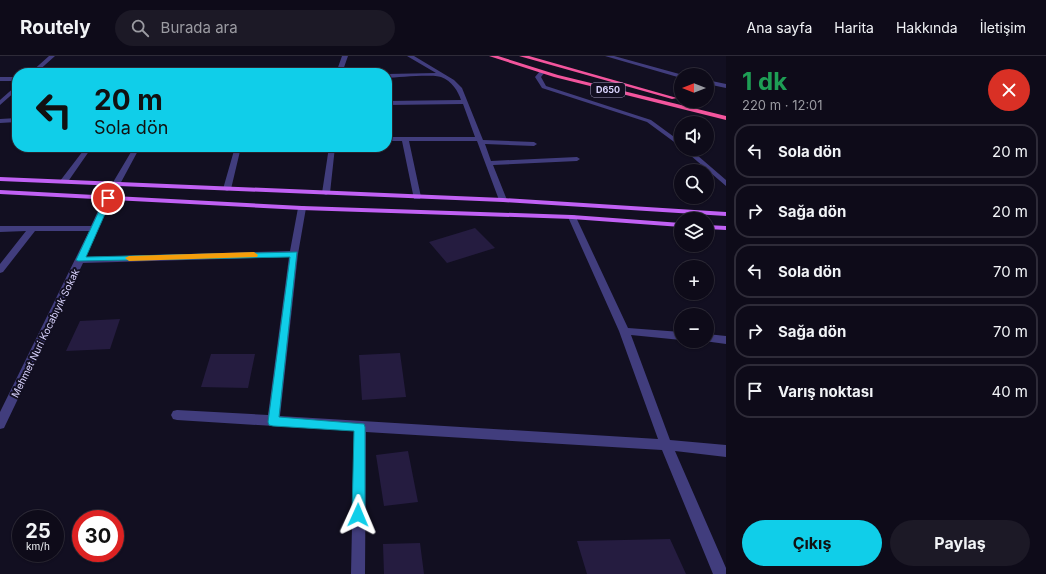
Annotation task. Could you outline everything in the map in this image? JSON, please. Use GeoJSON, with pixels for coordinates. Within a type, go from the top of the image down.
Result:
{"type":"FeatureCollection","features":[{"type":"Feature","properties":{"kind":"highway","name":"D650"},"geometry":{"type":"LineString","coordinates":[[492,56],[542,72],[647,100],[726,118]]}},
{"type":"Feature","properties":{"kind":"highway"},"geometry":{"type":"LineString","coordinates":[[522,56],[637,89],[674,97]]}},
{"type":"Feature","properties":{"kind":"highway"},"geometry":{"type":"LineString","coordinates":[[714,107],[726,110]]}},
{"type":"Feature","properties":{"kind":"main road"},"geometry":{"type":"LineString","coordinates":[[0,179],[326,194],[504,200],[726,214]]}},
{"type":"Feature","properties":{"kind":"main road"},"geometry":{"type":"LineString","coordinates":[[0,192],[302,208],[572,217],[674,224]]}},
{"type":"Feature","properties":{"kind":"main road"},"geometry":{"type":"LineString","coordinates":[[714,227],[726,228]]}},
{"type":"Feature","properties":{"kind":"street"},"geometry":{"type":"LineString","coordinates":[[39,68],[52,56]]}},
{"type":"Feature","properties":{"kind":"street"},"geometry":{"type":"LineString","coordinates":[[341,68],[345,56]]}},
{"type":"Feature","properties":{"kind":"street"},"geometry":{"type":"LineString","coordinates":[[410,56],[452,81],[460,89],[504,200]]}},
{"type":"Feature","properties":{"kind":"street"},"geometry":{"type":"LineString","coordinates":[[608,56],[674,74]]}},
{"type":"Feature","properties":{"kind":"street"},"geometry":{"type":"LineString","coordinates":[[542,72],[538,77],[544,87],[648,121],[674,140]]}},
{"type":"Feature","properties":{"kind":"street"},"geometry":{"type":"LineString","coordinates":[[392,76],[441,75]]}},
{"type":"Feature","properties":{"kind":"street"},"geometry":{"type":"LineString","coordinates":[[0,79],[12,79]]}},
{"type":"Feature","properties":{"kind":"street"},"geometry":{"type":"LineString","coordinates":[[714,83],[726,86]]}},
{"type":"Feature","properties":{"kind":"street"},"geometry":{"type":"LineString","coordinates":[[0,102],[12,91]]}},
{"type":"Feature","properties":{"kind":"street"},"geometry":{"type":"LineString","coordinates":[[392,103],[466,102]]}},
{"type":"Feature","properties":{"kind":"street"},"geometry":{"type":"LineString","coordinates":[[0,121],[12,120]]}},
{"type":"Feature","properties":{"kind":"street"},"geometry":{"type":"LineString","coordinates":[[405,138],[417,197]]}},
{"type":"Feature","properties":{"kind":"street"},"geometry":{"type":"LineString","coordinates":[[392,139],[405,138],[534,144]]}},
{"type":"Feature","properties":{"kind":"street"},"geometry":{"type":"LineString","coordinates":[[64,182],[85,152]]}},
{"type":"Feature","properties":{"kind":"street"},"geometry":{"type":"LineString","coordinates":[[116,184],[135,152]]}},
{"type":"Feature","properties":{"kind":"street"},"geometry":{"type":"LineString","coordinates":[[227,189],[237,152]]}},
{"type":"Feature","properties":{"kind":"street"},"geometry":{"type":"LineString","coordinates":[[326,194],[331,152]]}},
{"type":"Feature","properties":{"kind":"street"},"geometry":{"type":"LineString","coordinates":[[694,156],[726,184]]}},
{"type":"Feature","properties":{"kind":"street"},"geometry":{"type":"LineString","coordinates":[[489,163],[577,159]]}},
{"type":"Feature","properties":{"kind":"street","name":"Mehmet Nuri Kocabıyık Sokak"},"geometry":{"type":"LineString","coordinates":[[0,424],[80,260],[108,198]]}},
{"type":"Feature","properties":{"kind":"street"},"geometry":{"type":"LineString","coordinates":[[273,422],[294,254],[302,208]]}},
{"type":"Feature","properties":{"kind":"street"},"geometry":{"type":"LineString","coordinates":[[572,217],[624,331],[666,445],[721,574]]}},
{"type":"Feature","properties":{"kind":"street"},"geometry":{"type":"LineString","coordinates":[[0,229],[95,228]]}},
{"type":"Feature","properties":{"kind":"street"},"geometry":{"type":"LineString","coordinates":[[0,270],[32,229]]}},
{"type":"Feature","properties":{"kind":"street"},"geometry":{"type":"LineString","coordinates":[[80,260],[294,254]]}},
{"type":"Feature","properties":{"kind":"street"},"geometry":{"type":"LineString","coordinates":[[624,331],[674,335]]}},
{"type":"Feature","properties":{"kind":"street"},"geometry":{"type":"LineString","coordinates":[[714,339],[726,340]]}},
{"type":"Feature","properties":{"kind":"street"},"geometry":{"type":"LineString","coordinates":[[177,415],[666,445],[726,451]]}},
{"type":"Feature","properties":{"kind":"street"},"geometry":{"type":"LineString","coordinates":[[358,574],[360,427]]}},
{"type":"Feature","properties":{"kind":"building"},"geometry":{"type":"Polygon","coordinates":[[[475,228],[495,248],[447,263],[429,242],[475,228]]]}},
{"type":"Feature","properties":{"kind":"building"},"geometry":{"type":"Polygon","coordinates":[[[120,319],[110,349],[66,351],[80,321],[120,319]]]}},
{"type":"Feature","properties":{"kind":"building"},"geometry":{"type":"Polygon","coordinates":[[[400,353],[406,397],[362,400],[359,355],[400,353]]]}},
{"type":"Feature","properties":{"kind":"building"},"geometry":{"type":"Polygon","coordinates":[[[211,354],[255,354],[248,388],[201,387],[211,354]]]}},
{"type":"Feature","properties":{"kind":"building"},"geometry":{"type":"Polygon","coordinates":[[[408,451],[418,502],[384,506],[376,455],[408,451]]]}},
{"type":"Feature","properties":{"kind":"building"},"geometry":{"type":"Polygon","coordinates":[[[670,539],[686,574],[587,574],[577,541],[670,539]]]}},
{"type":"Feature","properties":{"kind":"building"},"geometry":{"type":"Polygon","coordinates":[[[420,543],[424,574],[384,574],[383,544],[420,543]]]}},
{"type":"Feature","properties":{"kind":"slow traffic"},"geometry":{"type":"LineString","coordinates":[[129,258],[254,255]]}},
{"type":"Feature","properties":{"kind":"route"},"geometry":{"type":"LineString","coordinates":[[108,198],[80,260],[294,254],[273,422],[360,427],[358,515]]}}]}
